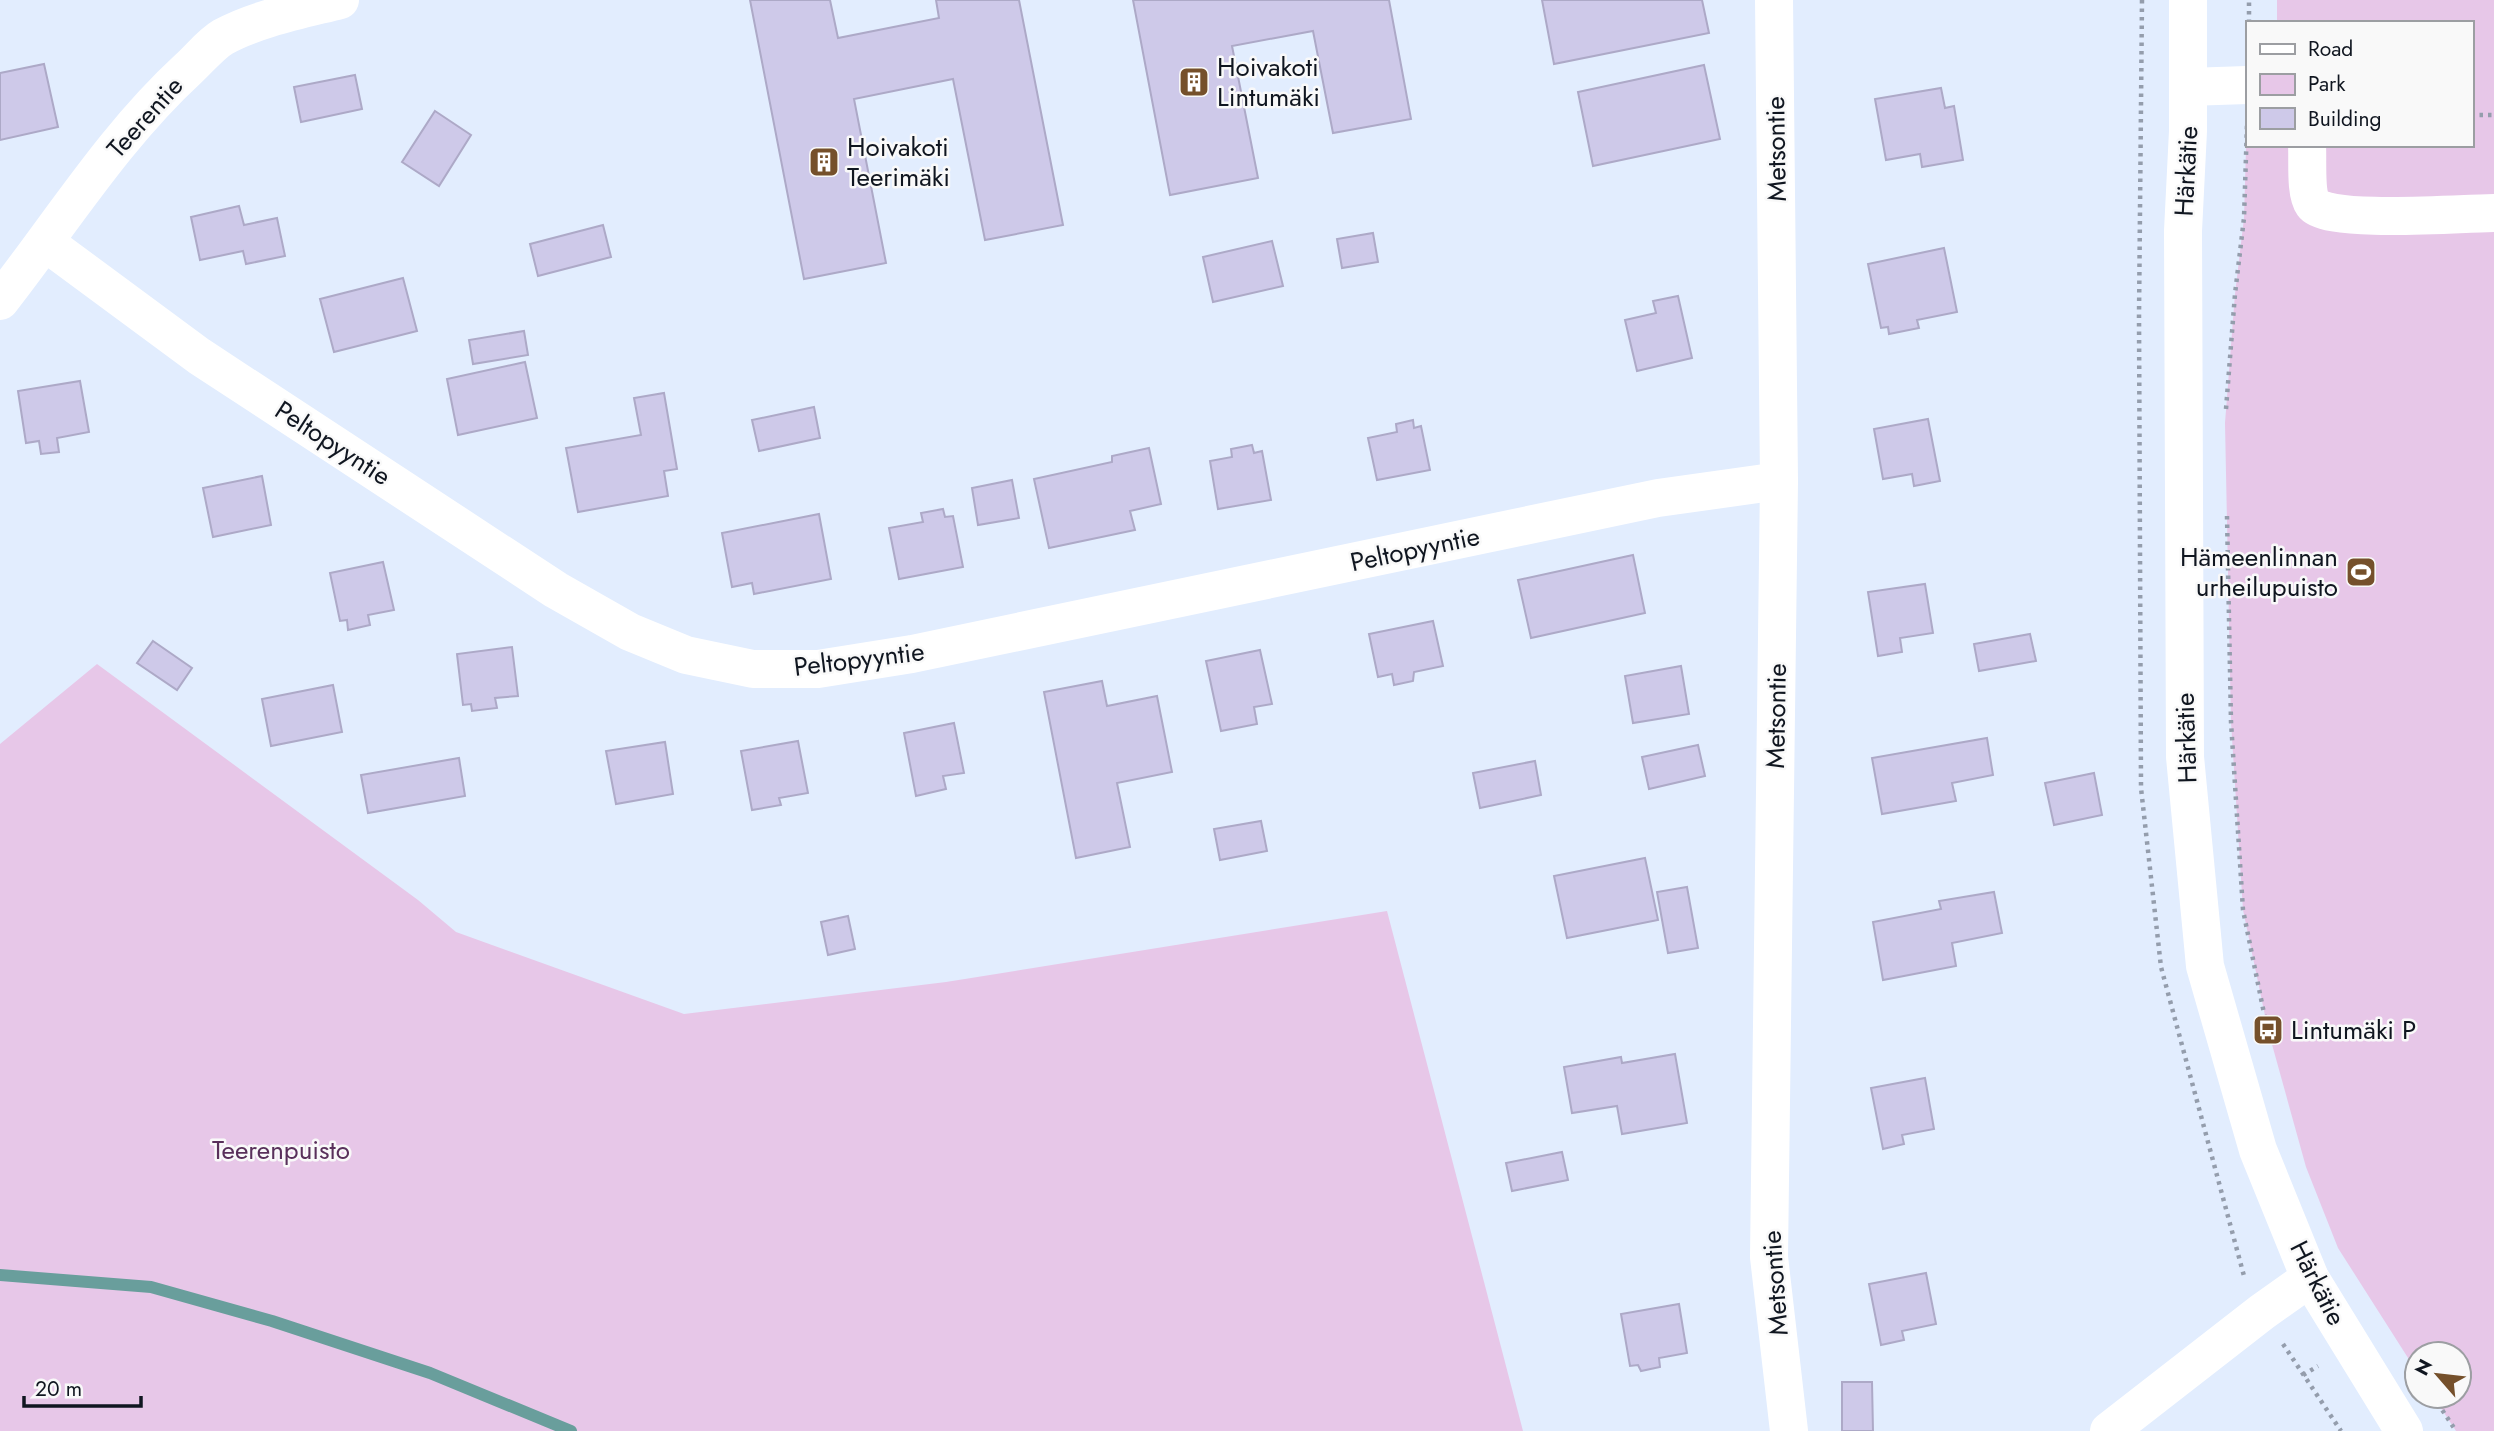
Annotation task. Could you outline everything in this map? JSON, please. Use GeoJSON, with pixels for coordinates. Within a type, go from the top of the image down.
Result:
{"type":"FeatureCollection","features":[{"type":"Feature","properties":{"kind":"street","name":"Teerentie"},"geometry":{"type":"LineString","coordinates":[[0,301],[117,146],[169,86],[222,37],[278,16],[340,0]]}},
{"type":"Feature","properties":{"kind":"street","name":"Metsontie"},"geometry":{"type":"LineString","coordinates":[[1774,0],[1779,481],[1769,1257],[1789,1431]]}},
{"type":"Feature","properties":{"kind":"street","name":"Härkätie"},"geometry":{"type":"LineString","coordinates":[[2188,0],[2188,131],[2183,231],[2185,757],[2205,966],[2259,1150],[2310,1278],[2404,1431]]}},
{"type":"Feature","properties":{"kind":"street"},"geometry":{"type":"LineString","coordinates":[[2188,87],[2246,85]]}},
{"type":"Feature","properties":{"kind":"street"},"geometry":{"type":"LineString","coordinates":[[2307,147],[2309,197],[2315,207],[2325,212],[2358,216],[2494,213]]}},
{"type":"Feature","properties":{"kind":"street","name":"Peltopyyntie"},"geometry":{"type":"LineString","coordinates":[[46,243],[199,356],[556,590],[630,632],[685,655],[753,669],[818,668],[912,654],[1658,498],[1779,481]]}},
{"type":"Feature","properties":{"kind":"street"},"geometry":{"type":"LineString","coordinates":[[2109,1431],[2310,1278]]}},
{"type":"Feature","properties":{"kind":"path"},"geometry":{"type":"LineString","coordinates":[[2249,0],[2249,21]]}},
{"type":"Feature","properties":{"kind":"path"},"geometry":{"type":"LineString","coordinates":[[2473,115],[2494,115]]}},
{"type":"Feature","properties":{"kind":"path"},"geometry":{"type":"LineString","coordinates":[[2226,410],[2244,218],[2246,147]]}},
{"type":"Feature","properties":{"kind":"path","name":"Härkätie"},"geometry":{"type":"LineString","coordinates":[[2227,505],[2231,722],[2243,910],[2271,1042]]}},
{"type":"Feature","properties":{"kind":"path"},"geometry":{"type":"LineString","coordinates":[[2262,1312],[2341,1431]]}},
{"type":"Feature","properties":{"kind":"path"},"geometry":{"type":"LineString","coordinates":[[2442,1410],[2456,1431]]}},
{"type":"Feature","properties":{"kind":"green space","name":"Hämeenlinnan urheilupuisto"},"geometry":{"type":"Polygon","coordinates":[[[2277,0],[2494,0],[2494,1431],[2456,1431],[2442,1410],[2473,1410],[2473,1340],[2403,1340],[2403,1350],[2338,1248],[2306,1167],[2268,1030],[2243,910],[2231,722],[2225,423],[2244,218],[2246,147],[2473,147],[2473,21],[2277,21],[2277,0]]]}},
{"type":"Feature","properties":{"kind":"green space","name":"Teerenpuisto"},"geometry":{"type":"Polygon","coordinates":[[[97,664],[418,900],[456,932],[684,1014],[946,982],[1387,911],[1523,1431],[0,1431],[0,744],[97,664]]]}},
{"type":"Feature","properties":{"kind":"building","name":"Hoivakoti Teerimäki"},"geometry":{"type":"Polygon","coordinates":[[[750,0],[830,0],[838,38],[939,18],[936,0],[1019,0],[1063,225],[985,240],[953,79],[854,99],[886,263],[804,279],[750,0]]]}},
{"type":"Feature","properties":{"kind":"building","name":"Hoivakoti Lintumäki"},"geometry":{"type":"Polygon","coordinates":[[[1133,0],[1389,0],[1411,119],[1333,133],[1313,31],[1232,46],[1258,178],[1170,195],[1133,0]]]}},
{"type":"Feature","properties":{"kind":"building"},"geometry":{"type":"Polygon","coordinates":[[[1542,0],[1702,0],[1709,33],[1554,64],[1542,0]]]}},
{"type":"Feature","properties":{"kind":"building"},"geometry":{"type":"Polygon","coordinates":[[[44,64],[58,127],[0,140],[0,73],[44,64]]]}},
{"type":"Feature","properties":{"kind":"building"},"geometry":{"type":"Polygon","coordinates":[[[1704,65],[1720,139],[1593,166],[1578,92],[1704,65]]]}},
{"type":"Feature","properties":{"kind":"building"},"geometry":{"type":"Polygon","coordinates":[[[355,75],[362,109],[301,122],[294,87],[355,75]]]}},
{"type":"Feature","properties":{"kind":"building"},"geometry":{"type":"Polygon","coordinates":[[[1941,88],[1945,108],[1954,106],[1963,160],[1922,167],[1920,154],[1886,160],[1875,99],[1941,88]]]}},
{"type":"Feature","properties":{"kind":"building"},"geometry":{"type":"Polygon","coordinates":[[[435,111],[471,135],[439,186],[402,162],[435,111]]]}},
{"type":"Feature","properties":{"kind":"building"},"geometry":{"type":"Polygon","coordinates":[[[239,206],[244,225],[277,218],[285,256],[246,264],[243,251],[200,260],[191,217],[239,206]]]}},
{"type":"Feature","properties":{"kind":"building"},"geometry":{"type":"Polygon","coordinates":[[[603,225],[611,257],[538,276],[530,244],[603,225]]]}},
{"type":"Feature","properties":{"kind":"building"},"geometry":{"type":"Polygon","coordinates":[[[1373,233],[1378,262],[1342,268],[1337,239],[1373,233]]]}},
{"type":"Feature","properties":{"kind":"building"},"geometry":{"type":"Polygon","coordinates":[[[1272,241],[1283,286],[1213,302],[1203,257],[1272,241]]]}},
{"type":"Feature","properties":{"kind":"building"},"geometry":{"type":"Polygon","coordinates":[[[1944,248],[1957,312],[1917,320],[1919,328],[1889,334],[1888,327],[1881,328],[1868,264],[1944,248]]]}},
{"type":"Feature","properties":{"kind":"building"},"geometry":{"type":"Polygon","coordinates":[[[403,278],[417,331],[334,352],[320,299],[403,278]]]}},
{"type":"Feature","properties":{"kind":"building"},"geometry":{"type":"Polygon","coordinates":[[[1678,296],[1692,358],[1637,371],[1625,320],[1656,313],[1653,301],[1678,296]]]}},
{"type":"Feature","properties":{"kind":"building"},"geometry":{"type":"Polygon","coordinates":[[[524,331],[528,355],[473,364],[469,340],[524,331]]]}},
{"type":"Feature","properties":{"kind":"building"},"geometry":{"type":"Polygon","coordinates":[[[525,362],[537,418],[458,435],[447,379],[525,362]]]}},
{"type":"Feature","properties":{"kind":"building"},"geometry":{"type":"Polygon","coordinates":[[[80,381],[89,432],[57,438],[59,452],[41,454],[39,441],[26,443],[18,391],[80,381]]]}},
{"type":"Feature","properties":{"kind":"building"},"geometry":{"type":"Polygon","coordinates":[[[664,393],[677,469],[664,471],[668,496],[578,512],[566,448],[641,435],[634,398],[664,393]]]}},
{"type":"Feature","properties":{"kind":"building"},"geometry":{"type":"Polygon","coordinates":[[[814,407],[820,438],[759,451],[752,420],[814,407]]]}},
{"type":"Feature","properties":{"kind":"building"},"geometry":{"type":"Polygon","coordinates":[[[1928,419],[1940,481],[1914,486],[1912,474],[1883,479],[1874,429],[1928,419]]]}},
{"type":"Feature","properties":{"kind":"building"},"geometry":{"type":"Polygon","coordinates":[[[1413,420],[1414,428],[1421,426],[1430,470],[1377,480],[1368,438],[1397,432],[1396,424],[1413,420]]]}},
{"type":"Feature","properties":{"kind":"building"},"geometry":{"type":"Polygon","coordinates":[[[1252,445],[1254,453],[1262,451],[1271,500],[1218,509],[1210,461],[1232,457],[1231,449],[1252,445]]]}},
{"type":"Feature","properties":{"kind":"building"},"geometry":{"type":"Polygon","coordinates":[[[1149,448],[1161,504],[1130,511],[1135,530],[1049,548],[1034,479],[1112,462],[1112,456],[1149,448]]]}},
{"type":"Feature","properties":{"kind":"building"},"geometry":{"type":"Polygon","coordinates":[[[262,476],[271,525],[213,537],[203,488],[262,476]]]}},
{"type":"Feature","properties":{"kind":"building"},"geometry":{"type":"Polygon","coordinates":[[[1012,480],[1019,518],[978,525],[972,488],[1012,480]]]}},
{"type":"Feature","properties":{"kind":"building"},"geometry":{"type":"Polygon","coordinates":[[[943,509],[945,517],[953,516],[963,567],[899,579],[889,528],[923,522],[921,513],[943,509]]]}},
{"type":"Feature","properties":{"kind":"building"},"geometry":{"type":"Polygon","coordinates":[[[819,514],[831,579],[754,594],[752,583],[732,587],[722,533],[819,514]]]}},
{"type":"Feature","properties":{"kind":"building"},"geometry":{"type":"Polygon","coordinates":[[[1633,555],[1645,613],[1531,638],[1518,580],[1633,555]]]}},
{"type":"Feature","properties":{"kind":"building"},"geometry":{"type":"Polygon","coordinates":[[[383,562],[394,610],[368,615],[370,625],[348,630],[347,620],[340,621],[330,573],[383,562]]]}},
{"type":"Feature","properties":{"kind":"building"},"geometry":{"type":"Polygon","coordinates":[[[1925,584],[1933,633],[1900,638],[1902,652],[1878,656],[1868,592],[1925,584]]]}},
{"type":"Feature","properties":{"kind":"building"},"geometry":{"type":"Polygon","coordinates":[[[1433,621],[1443,666],[1414,672],[1413,681],[1394,685],[1392,674],[1378,677],[1369,634],[1433,621]]]}},
{"type":"Feature","properties":{"kind":"building"},"geometry":{"type":"Polygon","coordinates":[[[2030,634],[2036,661],[1979,671],[1974,644],[2030,634]]]}},
{"type":"Feature","properties":{"kind":"building"},"geometry":{"type":"Polygon","coordinates":[[[153,641],[192,668],[177,690],[137,663],[153,641]]]}},
{"type":"Feature","properties":{"kind":"building"},"geometry":{"type":"Polygon","coordinates":[[[512,647],[518,696],[495,698],[497,708],[472,711],[471,704],[463,705],[457,654],[512,647]]]}},
{"type":"Feature","properties":{"kind":"building"},"geometry":{"type":"Polygon","coordinates":[[[1260,650],[1272,704],[1254,707],[1257,724],[1221,731],[1206,661],[1260,650]]]}},
{"type":"Feature","properties":{"kind":"building"},"geometry":{"type":"Polygon","coordinates":[[[1681,666],[1689,714],[1633,723],[1625,676],[1681,666]]]}},
{"type":"Feature","properties":{"kind":"building"},"geometry":{"type":"Polygon","coordinates":[[[1102,681],[1107,706],[1157,696],[1172,772],[1117,783],[1130,847],[1076,858],[1044,692],[1102,681]]]}},
{"type":"Feature","properties":{"kind":"building"},"geometry":{"type":"Polygon","coordinates":[[[333,685],[342,732],[271,746],[262,699],[333,685]]]}},
{"type":"Feature","properties":{"kind":"building"},"geometry":{"type":"Polygon","coordinates":[[[954,723],[964,773],[943,776],[946,789],[916,796],[904,733],[954,723]]]}},
{"type":"Feature","properties":{"kind":"building"},"geometry":{"type":"Polygon","coordinates":[[[1987,738],[1993,775],[1952,783],[1956,801],[1882,814],[1872,758],[1987,738]]]}},
{"type":"Feature","properties":{"kind":"building"},"geometry":{"type":"Polygon","coordinates":[[[798,741],[808,793],[779,798],[781,805],[752,810],[741,751],[798,741]]]}},
{"type":"Feature","properties":{"kind":"building"},"geometry":{"type":"Polygon","coordinates":[[[665,742],[673,794],[616,804],[606,751],[665,742]]]}},
{"type":"Feature","properties":{"kind":"building"},"geometry":{"type":"Polygon","coordinates":[[[1698,745],[1705,776],[1649,789],[1642,757],[1698,745]]]}},
{"type":"Feature","properties":{"kind":"building"},"geometry":{"type":"Polygon","coordinates":[[[459,758],[465,796],[368,813],[361,775],[459,758]]]}},
{"type":"Feature","properties":{"kind":"building"},"geometry":{"type":"Polygon","coordinates":[[[1535,761],[1541,795],[1480,808],[1473,773],[1535,761]]]}},
{"type":"Feature","properties":{"kind":"building"},"geometry":{"type":"Polygon","coordinates":[[[2094,773],[2102,815],[2054,825],[2045,783],[2094,773]]]}},
{"type":"Feature","properties":{"kind":"building"},"geometry":{"type":"Polygon","coordinates":[[[1261,821],[1267,851],[1220,860],[1214,829],[1261,821]]]}},
{"type":"Feature","properties":{"kind":"building"},"geometry":{"type":"Polygon","coordinates":[[[1645,858],[1658,920],[1567,938],[1554,876],[1645,858]]]}},
{"type":"Feature","properties":{"kind":"building"},"geometry":{"type":"Polygon","coordinates":[[[1687,887],[1698,948],[1668,953],[1657,892],[1687,887]]]}},
{"type":"Feature","properties":{"kind":"building"},"geometry":{"type":"Polygon","coordinates":[[[1994,892],[2002,933],[1952,943],[1956,966],[1883,980],[1873,922],[1941,909],[1939,901],[1994,892]]]}},
{"type":"Feature","properties":{"kind":"building"},"geometry":{"type":"Polygon","coordinates":[[[848,916],[855,949],[828,955],[821,922],[848,916]]]}},
{"type":"Feature","properties":{"kind":"building"},"geometry":{"type":"Polygon","coordinates":[[[1675,1054],[1687,1123],[1622,1134],[1617,1106],[1572,1113],[1564,1067],[1621,1057],[1622,1063],[1675,1054]]]}},
{"type":"Feature","properties":{"kind":"building"},"geometry":{"type":"Polygon","coordinates":[[[1925,1078],[1934,1129],[1902,1135],[1904,1144],[1883,1149],[1871,1088],[1925,1078]]]}},
{"type":"Feature","properties":{"kind":"building"},"geometry":{"type":"Polygon","coordinates":[[[1562,1152],[1568,1180],[1512,1191],[1506,1163],[1562,1152]]]}},
{"type":"Feature","properties":{"kind":"building"},"geometry":{"type":"Polygon","coordinates":[[[1926,1273],[1936,1324],[1902,1331],[1904,1340],[1881,1345],[1869,1284],[1926,1273]]]}},
{"type":"Feature","properties":{"kind":"building"},"geometry":{"type":"Polygon","coordinates":[[[1679,1304],[1687,1353],[1659,1358],[1660,1367],[1641,1371],[1638,1365],[1630,1366],[1621,1314],[1679,1304]]]}},
{"type":"Feature","properties":{"kind":"building"},"geometry":{"type":"Polygon","coordinates":[[[1842,1382],[1872,1382],[1873,1431],[1842,1431],[1842,1382]]]}},
{"type":"Feature","properties":{"kind":"waterway"},"geometry":{"type":"LineString","coordinates":[[0,1275],[151,1287],[272,1321],[430,1373],[571,1431]]}},
{"type":"Feature","properties":{"kind":"place","name":"Hoivakoti Lintumäki"},"geometry":{"type":"Point","coordinates":[1194,82]}},
{"type":"Feature","properties":{"kind":"place","name":"Hoivakoti Teerimäki"},"geometry":{"type":"Point","coordinates":[824,162]}},
{"type":"Feature","properties":{"kind":"place","name":"Hämeenlinnan urheilupuisto"},"geometry":{"type":"Point","coordinates":[2361,572]}},
{"type":"Feature","properties":{"kind":"place","name":"Lintumäki P"},"geometry":{"type":"Point","coordinates":[2268,1030]}}]}
